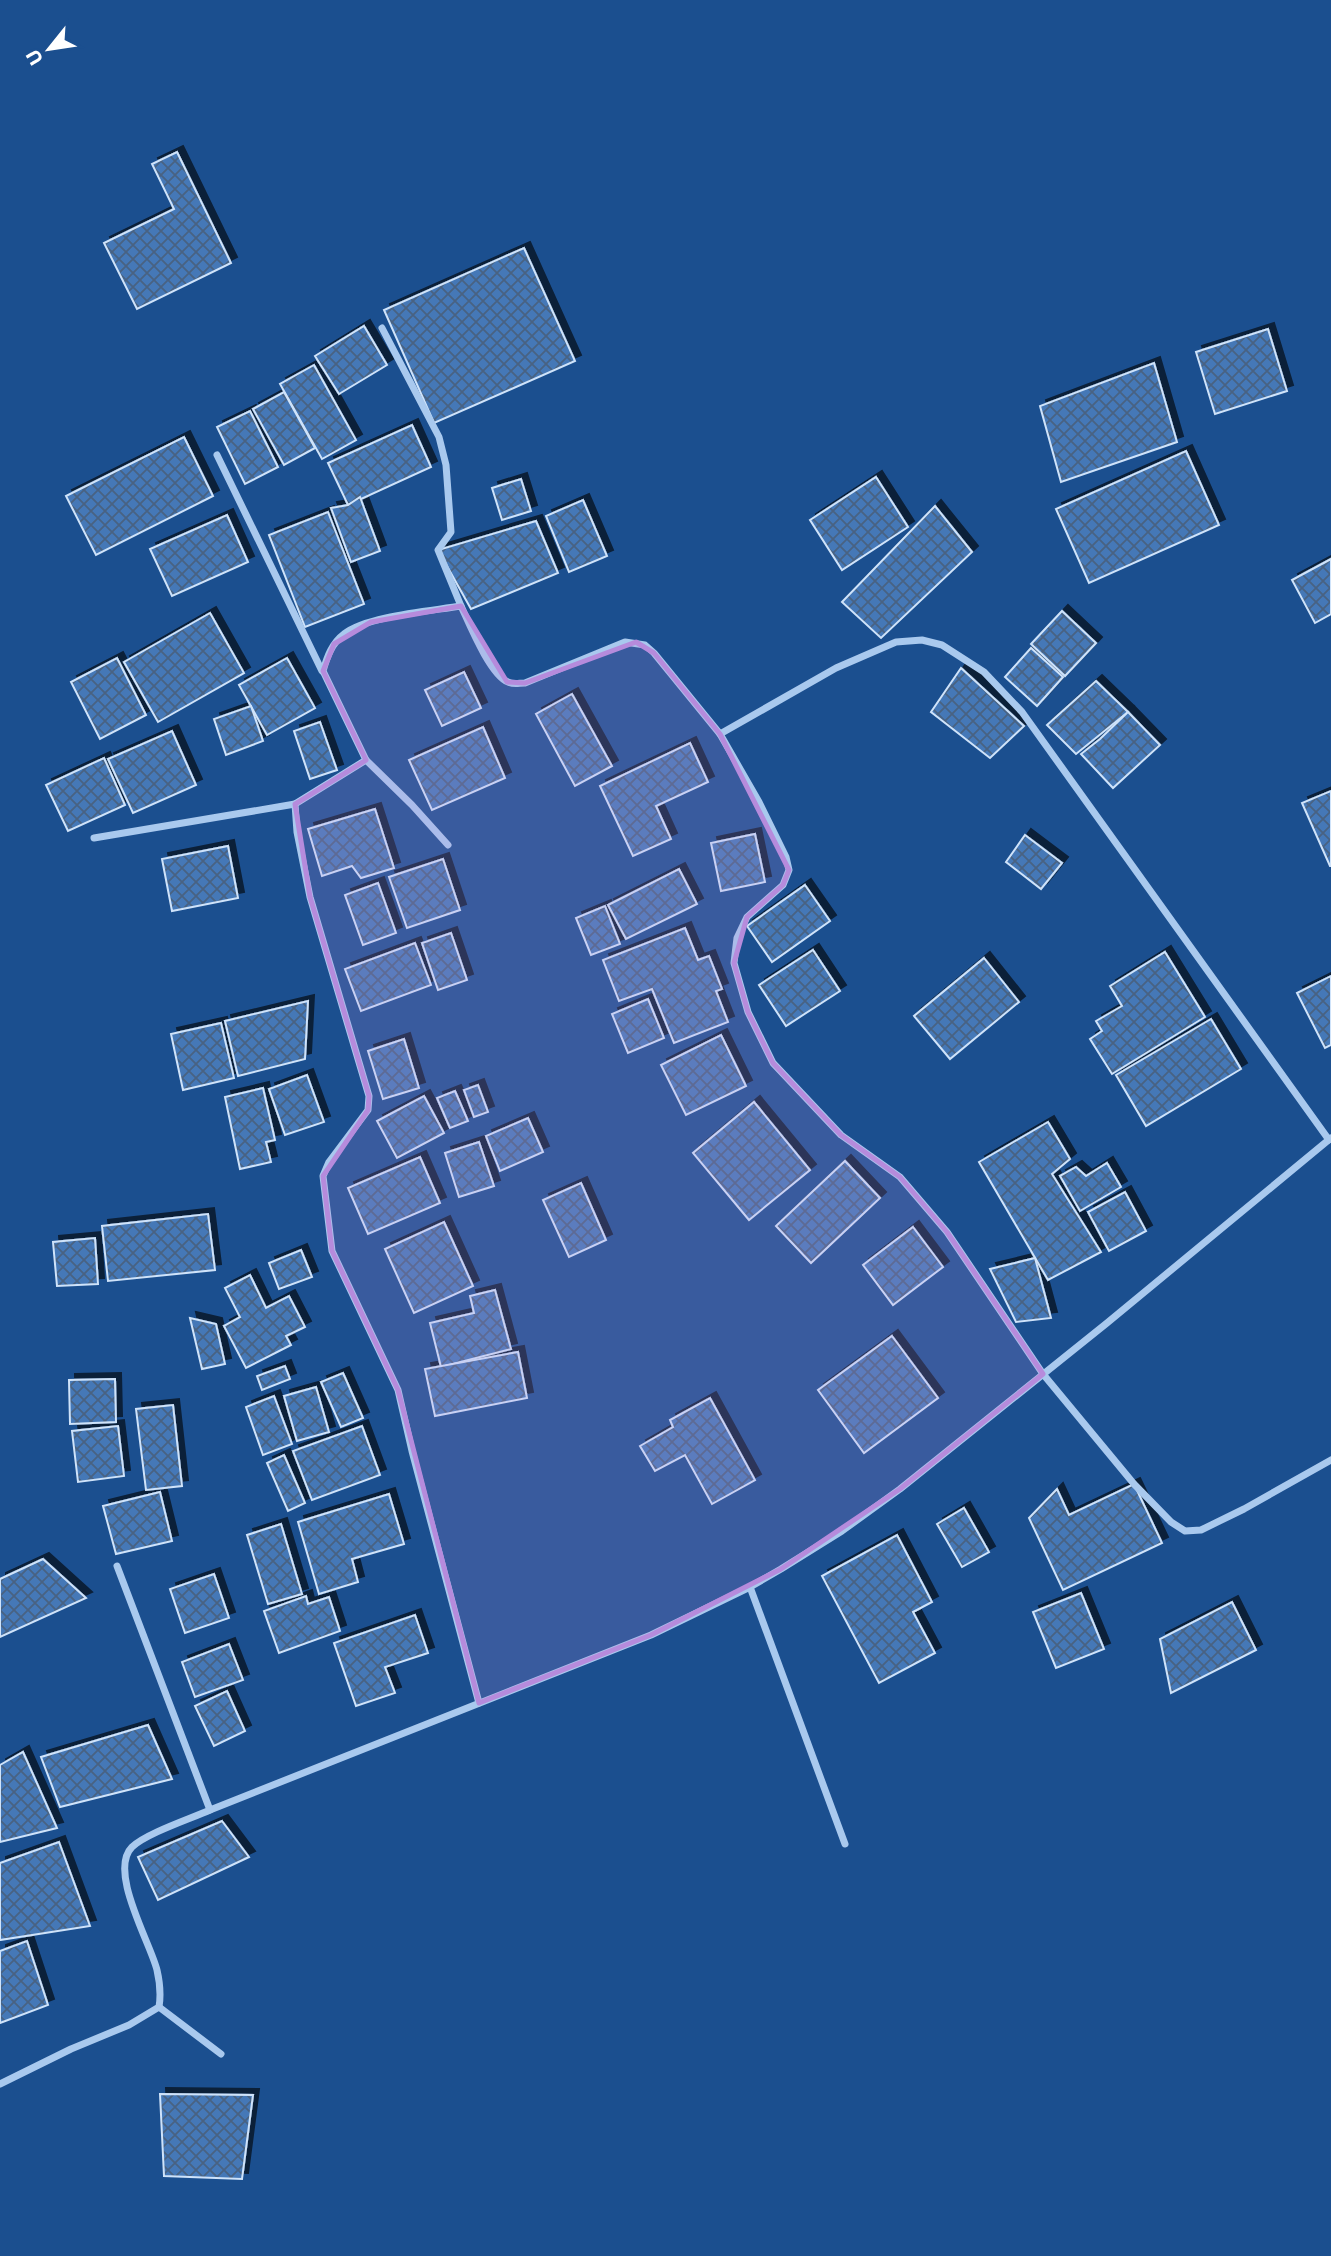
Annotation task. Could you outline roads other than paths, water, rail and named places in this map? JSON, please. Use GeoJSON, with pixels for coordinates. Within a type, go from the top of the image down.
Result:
{"type":"FeatureCollection","features":[{"type":"Feature","properties":{"kind":"street"},"geometry":{"type":"LineString","coordinates":[[382,328],[434,424],[447,475],[451,532],[438,550],[461,606],[499,676],[507,682],[525,683],[611,646],[636,642],[645,645],[720,734],[759,802],[786,857],[789,870],[783,885],[747,917],[737,939],[734,963],[748,1012],[773,1063],[841,1135],[900,1177],[947,1232],[1043,1374],[1134,1484],[1171,1522],[1185,1531],[1201,1530],[1331,1460]]}},
{"type":"Feature","properties":{"kind":"street"},"geometry":{"type":"LineString","coordinates":[[217,455],[366,760],[448,845]]}},
{"type":"Feature","properties":{"kind":"street"},"geometry":{"type":"LineString","coordinates":[[323,671],[334,644],[353,628],[371,622],[461,606]]}},
{"type":"Feature","properties":{"kind":"street"},"geometry":{"type":"LineString","coordinates":[[0,2084],[71,2049],[149,2016],[159,2007],[161,1995],[157,1970],[125,1880],[125,1863],[130,1849],[210,1810],[650,1635],[750,1587],[861,1517],[1043,1374],[1330,1139],[1022,712],[984,672],[942,645],[922,640],[895,642],[836,668],[720,734]]}},
{"type":"Feature","properties":{"kind":"street"},"geometry":{"type":"LineString","coordinates":[[94,838],[295,804],[366,760]]}},
{"type":"Feature","properties":{"kind":"street"},"geometry":{"type":"LineString","coordinates":[[295,804],[297,832],[310,897],[369,1096],[368,1110],[329,1162],[323,1176],[332,1251],[398,1390],[479,1703]]}},
{"type":"Feature","properties":{"kind":"street"},"geometry":{"type":"LineString","coordinates":[[117,1566],[210,1810]]}},
{"type":"Feature","properties":{"kind":"street"},"geometry":{"type":"LineString","coordinates":[[750,1587],[845,1844]]}},
{"type":"Feature","properties":{"kind":"street"},"geometry":{"type":"LineString","coordinates":[[159,2007],[183,2028],[221,2054]]}}]}
